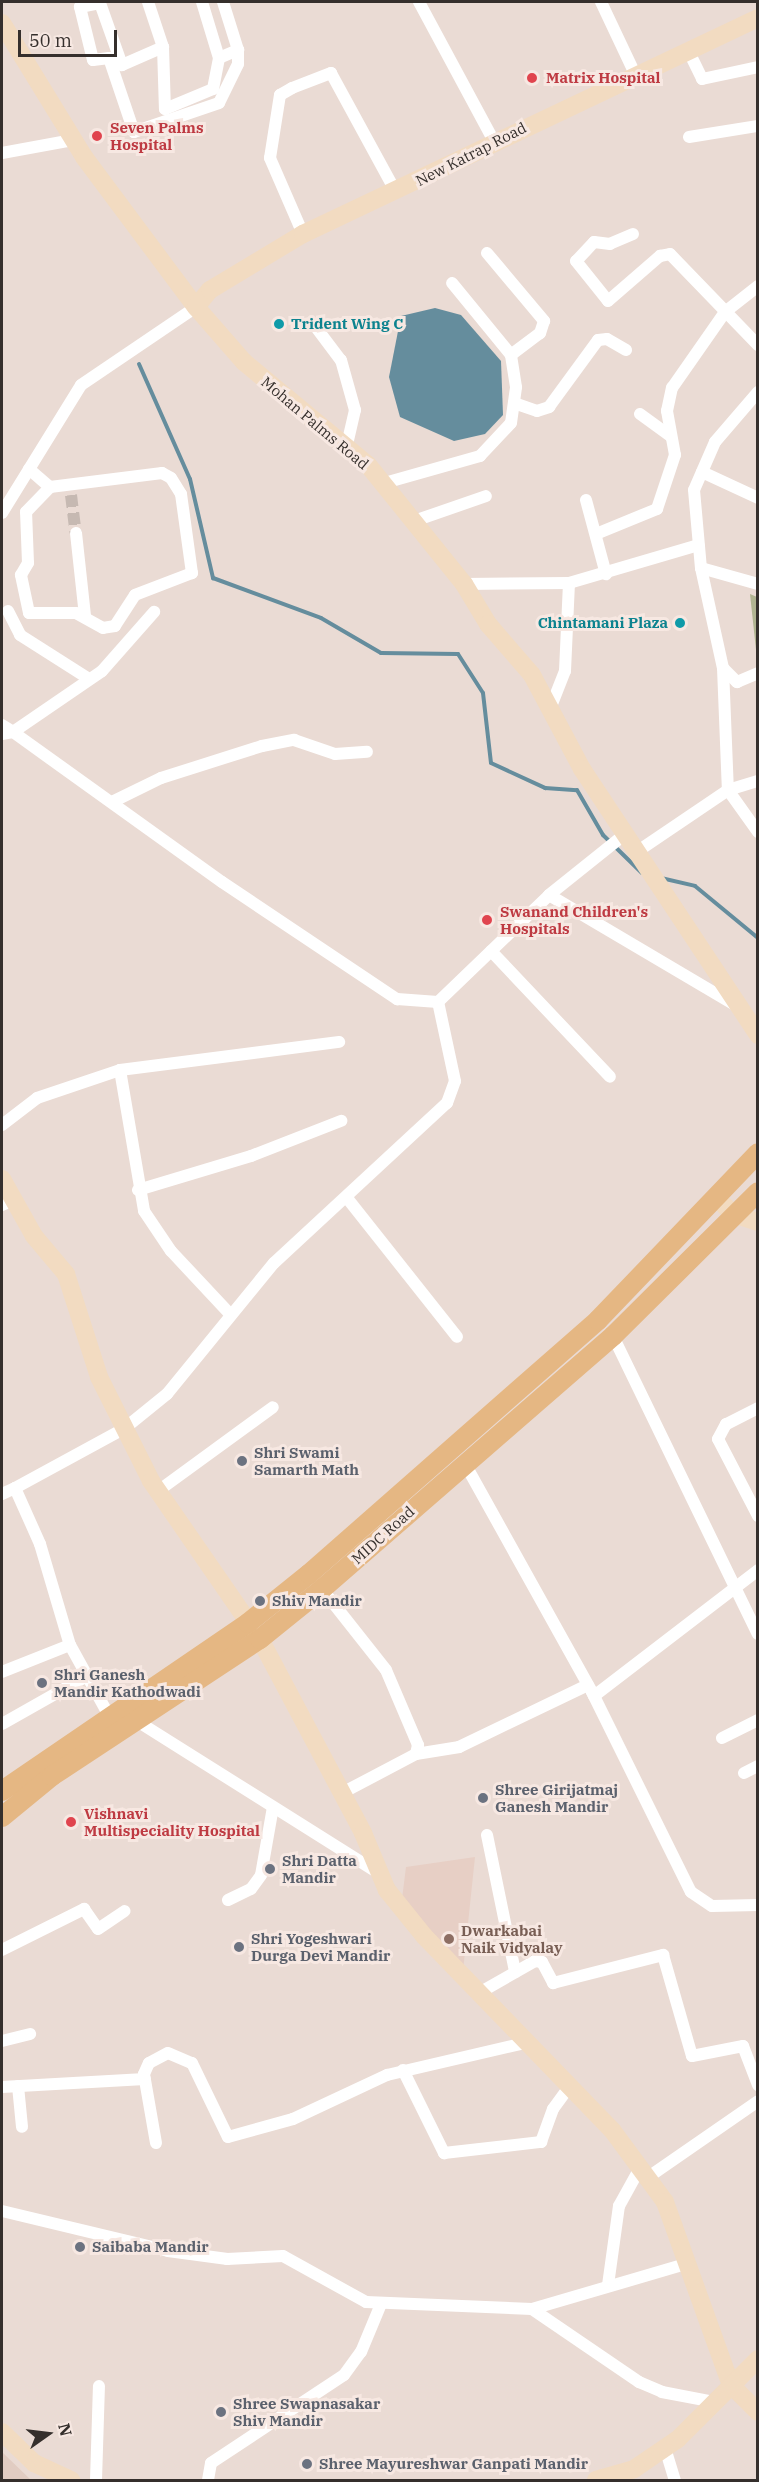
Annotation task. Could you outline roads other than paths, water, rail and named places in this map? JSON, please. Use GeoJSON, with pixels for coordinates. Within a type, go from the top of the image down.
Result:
{"type":"FeatureCollection","features":[{"type":"Feature","properties":{"kind":"main road","name":"MIDC Road"},"geometry":{"type":"LineString","coordinates":[[2,1791],[109,1715],[248,1623],[521,1391],[717,1198],[758,1153]]}},
{"type":"Feature","properties":{"kind":"main road","name":"MIDC Road"},"geometry":{"type":"LineString","coordinates":[[2,1816],[118,1732],[260,1639],[322,1589],[464,1462],[613,1336],[758,1192]]}},
{"type":"Feature","properties":{"kind":"street"},"geometry":{"type":"LineString","coordinates":[[148,2],[163,47],[165,110],[213,89],[219,58],[202,2]]}},
{"type":"Feature","properties":{"kind":"street"},"geometry":{"type":"LineString","coordinates":[[117,66],[109,58],[93,60],[80,7],[100,3],[117,66],[134,132],[221,102],[236,70],[238,50],[223,2]]}},
{"type":"Feature","properties":{"kind":"street"},"geometry":{"type":"LineString","coordinates":[[419,2],[494,141]]}},
{"type":"Feature","properties":{"kind":"street"},"geometry":{"type":"LineString","coordinates":[[602,2],[636,76]]}},
{"type":"Feature","properties":{"kind":"street","name":"New Katrap Road"},"geometry":{"type":"LineString","coordinates":[[196,307],[210,291],[303,234],[396,192],[494,141],[758,18]]}},
{"type":"Feature","properties":{"kind":"street","name":"Mohan Palms Road"},"geometry":{"type":"LineString","coordinates":[[2,23],[73,140],[139,237],[196,307],[244,362],[346,448],[381,484],[414,521],[438,558],[465,584],[550,709],[620,839],[637,856]]}},
{"type":"Feature","properties":{"kind":"street"},"geometry":{"type":"LineString","coordinates":[[117,66],[163,47]]}},
{"type":"Feature","properties":{"kind":"street"},"geometry":{"type":"LineString","coordinates":[[219,58],[238,50]]}},
{"type":"Feature","properties":{"kind":"street"},"geometry":{"type":"LineString","coordinates":[[689,52],[702,79],[758,67]]}},
{"type":"Feature","properties":{"kind":"street"},"geometry":{"type":"LineString","coordinates":[[303,234],[270,158],[280,95],[292,88],[331,73],[396,192]]}},
{"type":"Feature","properties":{"kind":"street"},"geometry":{"type":"LineString","coordinates":[[689,137],[758,126]]}},
{"type":"Feature","properties":{"kind":"street"},"geometry":{"type":"LineString","coordinates":[[2,153],[73,140]]}},
{"type":"Feature","properties":{"kind":"street"},"geometry":{"type":"LineString","coordinates":[[633,234],[610,244],[594,242],[576,261],[608,302],[664,254],[758,345]]}},
{"type":"Feature","properties":{"kind":"street"},"geometry":{"type":"LineString","coordinates":[[487,253],[544,321],[540,333],[511,355]]}},
{"type":"Feature","properties":{"kind":"street"},"geometry":{"type":"LineString","coordinates":[[381,484],[480,456],[511,423],[514,403],[511,355],[452,283]]}},
{"type":"Feature","properties":{"kind":"street"},"geometry":{"type":"LineString","coordinates":[[596,534],[657,509],[675,455],[670,436],[672,388],[725,312],[758,286]]}},
{"type":"Feature","properties":{"kind":"street"},"geometry":{"type":"LineString","coordinates":[[2,513],[81,385],[196,307]]}},
{"type":"Feature","properties":{"kind":"street"},"geometry":{"type":"LineString","coordinates":[[318,330],[341,360],[355,410],[346,448]]}},
{"type":"Feature","properties":{"kind":"street"},"geometry":{"type":"LineString","coordinates":[[514,403],[537,411],[549,407],[598,340],[607,339],[626,350]]}},
{"type":"Feature","properties":{"kind":"street"},"geometry":{"type":"LineString","coordinates":[[758,392],[716,442],[694,490],[701,568],[723,668],[728,790],[758,832]]}},
{"type":"Feature","properties":{"kind":"street"},"geometry":{"type":"LineString","coordinates":[[640,414],[670,436]]}},
{"type":"Feature","properties":{"kind":"street"},"geometry":{"type":"LineString","coordinates":[[29,469],[50,487],[70,490],[162,473],[171,478],[181,494],[192,559],[192,573],[185,580],[135,596],[115,626],[103,628],[85,616],[39,616],[23,603],[26,512],[50,487]]}},
{"type":"Feature","properties":{"kind":"street"},"geometry":{"type":"LineString","coordinates":[[702,472],[758,498]]}},
{"type":"Feature","properties":{"kind":"street"},"geometry":{"type":"LineString","coordinates":[[414,521],[486,496]]}},
{"type":"Feature","properties":{"kind":"street"},"geometry":{"type":"LineString","coordinates":[[586,500],[606,574]]}},
{"type":"Feature","properties":{"kind":"street"},"geometry":{"type":"LineString","coordinates":[[76,533],[85,616]]}},
{"type":"Feature","properties":{"kind":"street"},"geometry":{"type":"LineString","coordinates":[[465,584],[569,583],[699,545]]}},
{"type":"Feature","properties":{"kind":"street"},"geometry":{"type":"LineString","coordinates":[[701,568],[758,584]]}},
{"type":"Feature","properties":{"kind":"street"},"geometry":{"type":"LineString","coordinates":[[550,709],[565,671],[569,583]]}},
{"type":"Feature","properties":{"kind":"street"},"geometry":{"type":"LineString","coordinates":[[8,611],[20,635],[89,679]]}},
{"type":"Feature","properties":{"kind":"street"},"geometry":{"type":"LineString","coordinates":[[8,733],[89,679],[154,612]]}},
{"type":"Feature","properties":{"kind":"street"},"geometry":{"type":"LineString","coordinates":[[723,668],[737,682],[758,673]]}},
{"type":"Feature","properties":{"kind":"street"},"geometry":{"type":"LineString","coordinates":[[2,725],[8,733],[114,801],[222,882],[397,999],[438,1002],[549,895],[620,839]]}},
{"type":"Feature","properties":{"kind":"street"},"geometry":{"type":"LineString","coordinates":[[114,801],[161,778],[262,746],[294,740],[342,755],[367,752]]}},
{"type":"Feature","properties":{"kind":"street"},"geometry":{"type":"LineString","coordinates":[[758,781],[728,790],[637,856],[683,923],[733,1004],[758,1035]]}},
{"type":"Feature","properties":{"kind":"street"},"geometry":{"type":"LineString","coordinates":[[549,895],[733,1004]]}},
{"type":"Feature","properties":{"kind":"street"},"geometry":{"type":"LineString","coordinates":[[491,951],[610,1077]]}},
{"type":"Feature","properties":{"kind":"street"},"geometry":{"type":"LineString","coordinates":[[2,1494],[124,1428],[167,1394],[228,1312],[447,1103],[455,1081],[438,1002]]}},
{"type":"Feature","properties":{"kind":"street"},"geometry":{"type":"LineString","coordinates":[[2,1125],[37,1098],[120,1070],[339,1042]]}},
{"type":"Feature","properties":{"kind":"street"},"geometry":{"type":"LineString","coordinates":[[120,1070],[138,1190],[152,1227],[228,1312]]}},
{"type":"Feature","properties":{"kind":"street"},"geometry":{"type":"LineString","coordinates":[[138,1190],[251,1156],[341,1121]]}},
{"type":"Feature","properties":{"kind":"street"},"geometry":{"type":"LineString","coordinates":[[2,1179],[7,1202],[66,1274],[99,1377],[158,1491],[260,1639],[342,1793],[380,1875],[424,1936],[569,2087],[644,2173],[665,2202],[731,2385],[758,2412]]}},
{"type":"Feature","properties":{"kind":"street"},"geometry":{"type":"LineString","coordinates":[[347,1198],[457,1337]]}},
{"type":"Feature","properties":{"kind":"street"},"geometry":{"type":"LineString","coordinates":[[717,1198],[734,1214],[758,1222]]}},
{"type":"Feature","properties":{"kind":"street"},"geometry":{"type":"LineString","coordinates":[[613,1336],[732,1585],[758,1634]]}},
{"type":"Feature","properties":{"kind":"street"},"geometry":{"type":"LineString","coordinates":[[158,1491],[273,1407]]}},
{"type":"Feature","properties":{"kind":"street"},"geometry":{"type":"LineString","coordinates":[[758,1408],[726,1424],[717,1439],[758,1516]]}},
{"type":"Feature","properties":{"kind":"street"},"geometry":{"type":"LineString","coordinates":[[464,1462],[590,1689],[691,1892],[712,1906],[758,1905]]}},
{"type":"Feature","properties":{"kind":"street"},"geometry":{"type":"LineString","coordinates":[[15,1488],[40,1544],[70,1645],[118,1732]]}},
{"type":"Feature","properties":{"kind":"street"},"geometry":{"type":"LineString","coordinates":[[342,1793],[416,1754],[459,1747],[590,1689],[732,1585],[758,1570]]}},
{"type":"Feature","properties":{"kind":"street"},"geometry":{"type":"LineString","coordinates":[[322,1589],[386,1670],[416,1736],[416,1754]]}},
{"type":"Feature","properties":{"kind":"street"},"geometry":{"type":"LineString","coordinates":[[2,1672],[70,1645]]}},
{"type":"Feature","properties":{"kind":"street"},"geometry":{"type":"LineString","coordinates":[[2,1724],[87,1676]]}},
{"type":"Feature","properties":{"kind":"street"},"geometry":{"type":"LineString","coordinates":[[722,1738],[758,1720]]}},
{"type":"Feature","properties":{"kind":"street"},"geometry":{"type":"LineString","coordinates":[[137,1721],[380,1875]]}},
{"type":"Feature","properties":{"kind":"street"},"geometry":{"type":"LineString","coordinates":[[744,1773],[758,1766]]}},
{"type":"Feature","properties":{"kind":"street"},"geometry":{"type":"LineString","coordinates":[[228,1900],[251,1889],[261,1875],[273,1807]]}},
{"type":"Feature","properties":{"kind":"street"},"geometry":{"type":"LineString","coordinates":[[487,1835],[515,1971]]}},
{"type":"Feature","properties":{"kind":"street"},"geometry":{"type":"LineString","coordinates":[[2,1950],[84,1909],[98,1929],[125,1911]]}},
{"type":"Feature","properties":{"kind":"street"},"geometry":{"type":"LineString","coordinates":[[479,1993],[515,1971],[539,1961],[553,1983],[663,1955],[692,2056],[742,2046],[758,2085]]}},
{"type":"Feature","properties":{"kind":"street"},"geometry":{"type":"LineString","coordinates":[[2,2041],[30,2034]]}},
{"type":"Feature","properties":{"kind":"street"},"geometry":{"type":"LineString","coordinates":[[156,2142],[145,2068],[160,2055],[175,2052],[188,2058],[229,2137],[300,2116],[403,2070],[525,2043]]}},
{"type":"Feature","properties":{"kind":"street"},"geometry":{"type":"LineString","coordinates":[[403,2070],[444,2153],[541,2142],[553,2109],[569,2087]]}},
{"type":"Feature","properties":{"kind":"street"},"geometry":{"type":"LineString","coordinates":[[2,2087],[145,2079]]}},
{"type":"Feature","properties":{"kind":"street"},"geometry":{"type":"LineString","coordinates":[[18,2086],[22,2127]]}},
{"type":"Feature","properties":{"kind":"street"},"geometry":{"type":"LineString","coordinates":[[608,2285],[619,2206],[644,2173],[758,2101]]}},
{"type":"Feature","properties":{"kind":"street"},"geometry":{"type":"LineString","coordinates":[[2,2211],[168,2251],[227,2259],[283,2256],[335,2287],[381,2304],[532,2309],[686,2264]]}},
{"type":"Feature","properties":{"kind":"street"},"geometry":{"type":"LineString","coordinates":[[208,2481],[211,2463],[344,2375],[361,2352],[381,2304]]}},
{"type":"Feature","properties":{"kind":"street"},"geometry":{"type":"LineString","coordinates":[[532,2309],[639,2382],[662,2392],[715,2402]]}},
{"type":"Feature","properties":{"kind":"street"},"geometry":{"type":"LineString","coordinates":[[596,2481],[634,2469],[665,2448],[758,2359]]}},
{"type":"Feature","properties":{"kind":"street"},"geometry":{"type":"LineString","coordinates":[[96,2481],[99,2386]]}},
{"type":"Feature","properties":{"kind":"street"},"geometry":{"type":"LineString","coordinates":[[2,2432],[34,2463],[71,2481]]}},
{"type":"Feature","properties":{"kind":"street"},"geometry":{"type":"LineString","coordinates":[[665,2448],[675,2481]]}},
{"type":"Feature","properties":{"kind":"water"},"geometry":{"type":"Polygon","coordinates":[[[435,308],[461,315],[501,361],[503,415],[485,434],[454,441],[400,417],[389,377],[401,316],[435,308]]]}},
{"type":"Feature","properties":{"kind":"waterway"},"geometry":{"type":"LineString","coordinates":[[139,364],[190,479],[213,578],[321,618],[381,653],[458,654],[483,693],[491,763],[545,788],[577,790],[603,835],[642,873]]}},
{"type":"Feature","properties":{"kind":"waterway"},"geometry":{"type":"LineString","coordinates":[[661,878],[695,886],[758,938]]}},
{"type":"Feature","properties":{"kind":"tunnel"},"geometry":{"type":"LineString","coordinates":[[71,495],[76,533]]}},
{"type":"Feature","properties":{"kind":"place","name":"Matrix Hospital"},"geometry":{"type":"Point","coordinates":[532,78]}},
{"type":"Feature","properties":{"kind":"place","name":"Seven Palms Hospital"},"geometry":{"type":"Point","coordinates":[97,136]}},
{"type":"Feature","properties":{"kind":"place","name":"Trident Wing C"},"geometry":{"type":"Point","coordinates":[279,324]}},
{"type":"Feature","properties":{"kind":"place","name":"Chintamani Plaza"},"geometry":{"type":"Point","coordinates":[680,623]}},
{"type":"Feature","properties":{"kind":"place","name":"Swanand Children's Hospitals"},"geometry":{"type":"Point","coordinates":[487,920]}},
{"type":"Feature","properties":{"kind":"place","name":"Shri Swami Samarth Math"},"geometry":{"type":"Point","coordinates":[242,1461]}},
{"type":"Feature","properties":{"kind":"place","name":"Shiv Mandir"},"geometry":{"type":"Point","coordinates":[260,1601]}},
{"type":"Feature","properties":{"kind":"place","name":"Shri Ganesh Mandir Kathodwadi"},"geometry":{"type":"Point","coordinates":[42,1683]}},
{"type":"Feature","properties":{"kind":"place","name":"Shree Girijatmaj Ganesh Mandir"},"geometry":{"type":"Point","coordinates":[483,1798]}},
{"type":"Feature","properties":{"kind":"place","name":"Vishnavi Multispeciality Hospital"},"geometry":{"type":"Point","coordinates":[71,1822]}},
{"type":"Feature","properties":{"kind":"place","name":"Shri Datta Mandir"},"geometry":{"type":"Point","coordinates":[270,1869]}},
{"type":"Feature","properties":{"kind":"place","name":"Dwarkabai Naik Vidyalay"},"geometry":{"type":"Point","coordinates":[449,1939]}},
{"type":"Feature","properties":{"kind":"place","name":"Shri Yogeshwari Durga Devi Mandir"},"geometry":{"type":"Point","coordinates":[239,1947]}},
{"type":"Feature","properties":{"kind":"place","name":"Saibaba Mandir"},"geometry":{"type":"Point","coordinates":[80,2247]}},
{"type":"Feature","properties":{"kind":"place","name":"Shree Swapnasakar Shiv Mandir"},"geometry":{"type":"Point","coordinates":[221,2412]}},
{"type":"Feature","properties":{"kind":"place","name":"Shree Mayureshwar Ganpati Mandir"},"geometry":{"type":"Point","coordinates":[307,2464]}}]}
